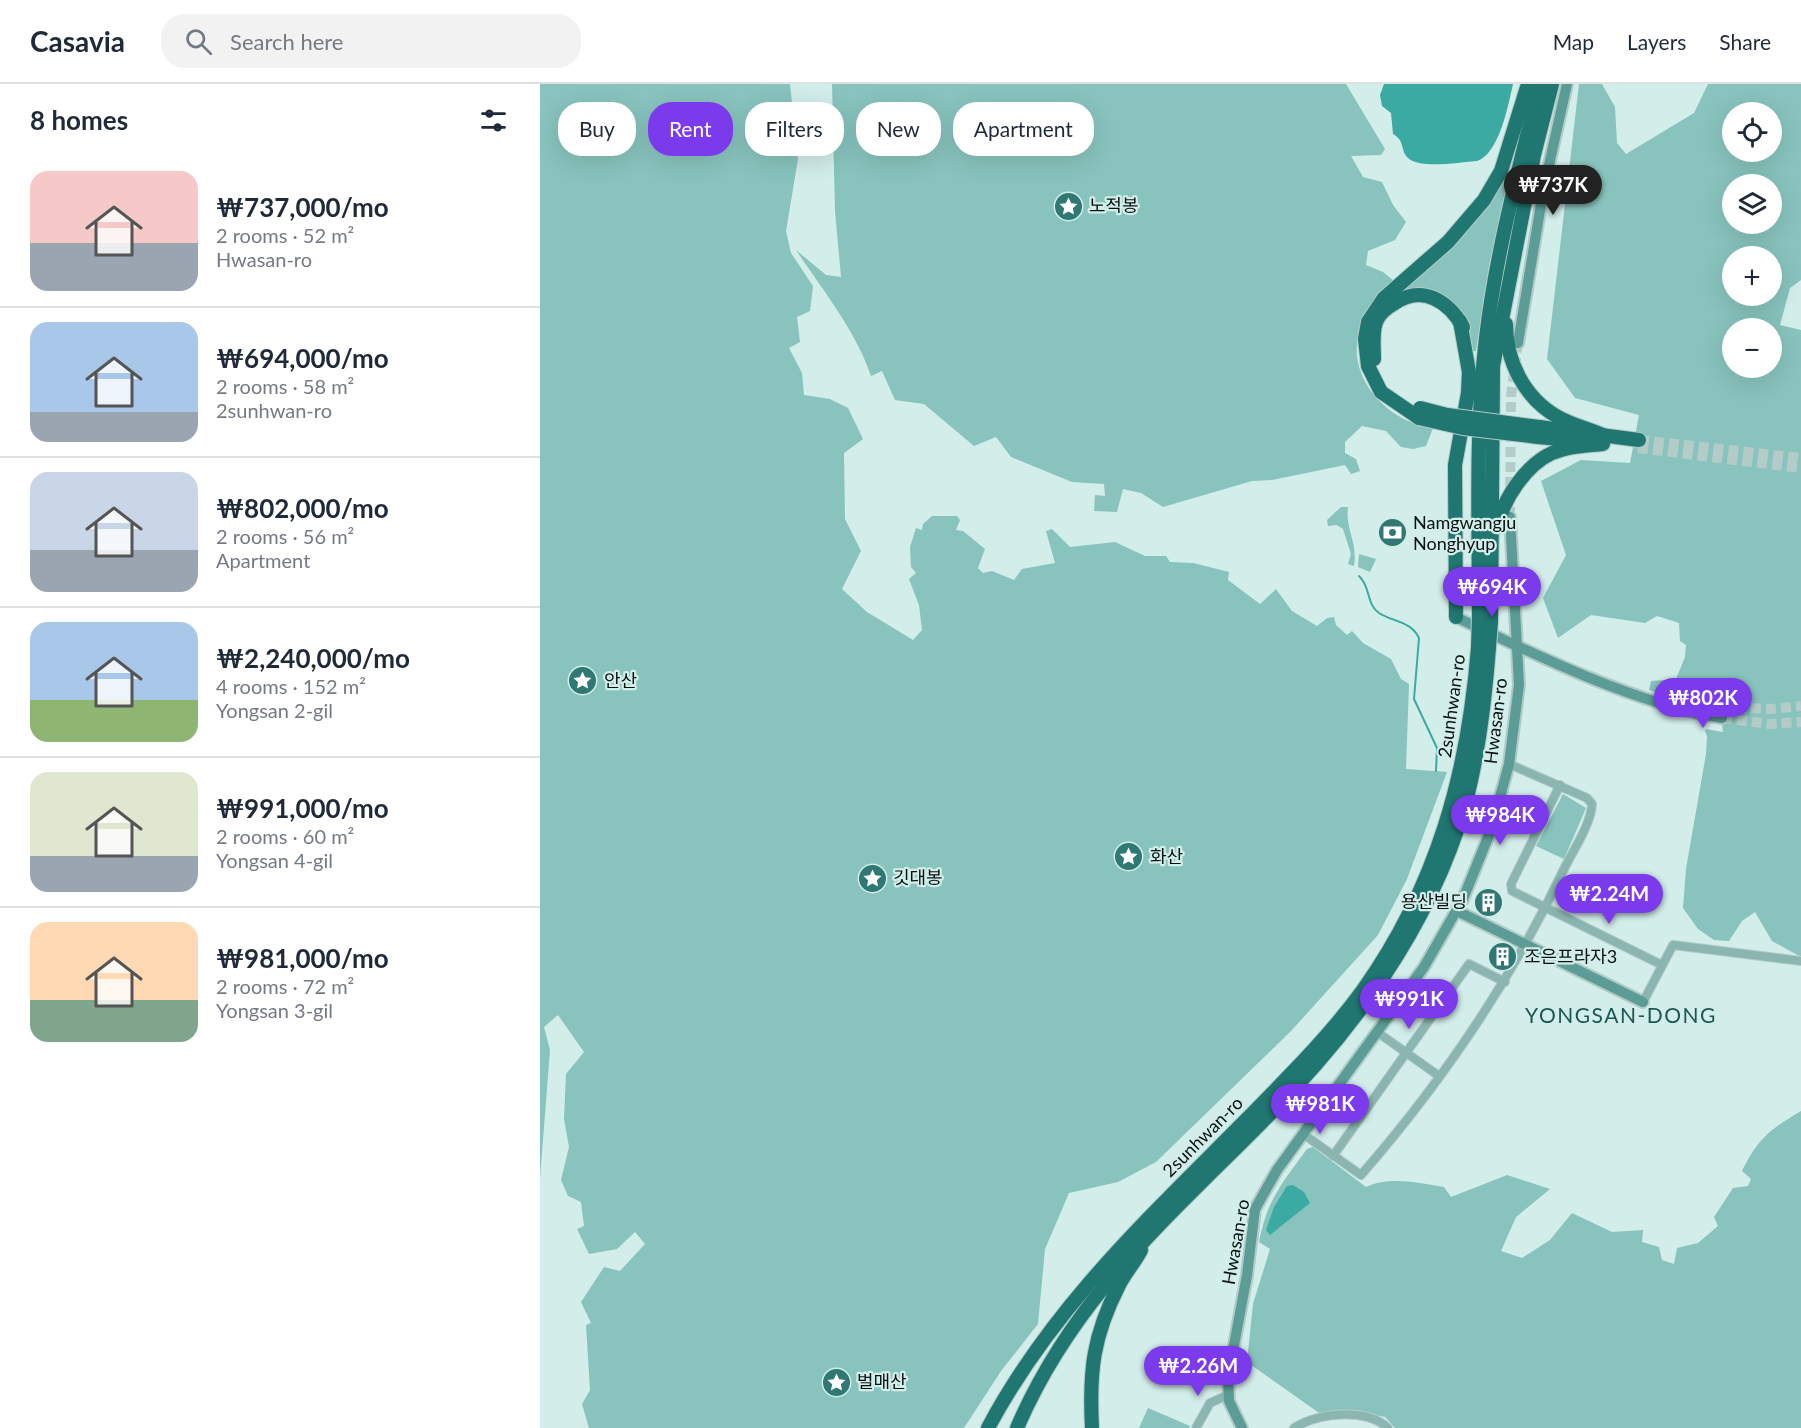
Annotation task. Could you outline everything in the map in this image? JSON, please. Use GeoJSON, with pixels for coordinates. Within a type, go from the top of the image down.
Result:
{"type":"FeatureCollection","features":[{"type":"Feature","properties":{"kind":"highway"},"geometry":{"type":"LineString","coordinates":[[1528,84],[1501,171],[1484,200],[1448,242],[1384,298],[1368,322],[1365,339],[1368,366],[1380,392],[1420,413],[1463,428],[1539,432],[1639,444]]}},
{"type":"Feature","properties":{"kind":"highway","name":"2sunhwan-ro"},"geometry":{"type":"LineString","coordinates":[[1017,1428],[1057,1349],[1095,1295],[1151,1233],[1305,1077],[1370,999],[1395,962],[1433,888],[1465,804],[1481,727],[1485,619],[1482,386],[1497,266],[1540,84]]}},
{"type":"Feature","properties":{"kind":"highway"},"geometry":{"type":"LineString","coordinates":[[1554,84],[1511,285],[1506,334],[1514,368],[1539,403],[1558,417],[1604,440]]}},
{"type":"Feature","properties":{"kind":"highway","name":"2sunhwan-ro"},"geometry":{"type":"LineString","coordinates":[[1485,619],[1490,598],[1493,366],[1534,156],[1554,84]]}},
{"type":"Feature","properties":{"kind":"highway"},"geometry":{"type":"LineString","coordinates":[[1420,413],[1394,393],[1382,379],[1374,362],[1376,322],[1386,309],[1401,299],[1415,295],[1428,295],[1443,301],[1460,321],[1468,336],[1482,386]]}},
{"type":"Feature","properties":{"kind":"highway"},"geometry":{"type":"LineString","coordinates":[[1456,617],[1455,465],[1468,393],[1469,372],[1460,321]]}},
{"type":"Feature","properties":{"kind":"highway"},"geometry":{"type":"LineString","coordinates":[[1490,598],[1496,540],[1504,504],[1524,477],[1551,454],[1581,444],[1604,440]]}},
{"type":"Feature","properties":{"kind":"highway","name":"2sunhwan-ro"},"geometry":{"type":"LineString","coordinates":[[988,1428],[1007,1393],[1059,1316],[1096,1272],[1297,1068],[1356,999],[1391,947],[1421,890],[1452,806],[1465,758],[1484,648]]}},
{"type":"Feature","properties":{"kind":"highway"},"geometry":{"type":"LineString","coordinates":[[1092,1428],[1092,1354],[1100,1325],[1120,1282],[1151,1233]]}},
{"type":"Feature","properties":{"kind":"highway"},"geometry":{"type":"LineString","coordinates":[[981,1428],[1007,1393]]}},
{"type":"Feature","properties":{"kind":"main road"},"geometry":{"type":"LineString","coordinates":[[1518,343],[1543,192],[1567,84]]}},
{"type":"Feature","properties":{"kind":"main road","name":"Hwasan-ro"},"geometry":{"type":"LineString","coordinates":[[1242,1428],[1228,1395],[1230,1363],[1247,1275],[1255,1209],[1265,1187],[1408,992],[1457,911],[1491,830],[1509,764],[1519,685],[1510,517]]}},
{"type":"Feature","properties":{"kind":"main road"},"geometry":{"type":"LineString","coordinates":[[1456,617],[1516,645],[1649,700],[1689,711],[1722,713]]}},
{"type":"Feature","properties":{"kind":"main road"},"geometry":{"type":"LineString","coordinates":[[1457,911],[1643,1002]]}},
{"type":"Feature","properties":{"kind":"street"},"geometry":{"type":"LineString","coordinates":[[1303,1134],[1361,1175],[1439,1076],[1505,982],[1527,945],[1592,807],[1587,798],[1560,784],[1509,764]]}},
{"type":"Feature","properties":{"kind":"street"},"geometry":{"type":"LineString","coordinates":[[1560,784],[1510,888],[1514,893],[1662,965]]}},
{"type":"Feature","properties":{"kind":"street"},"geometry":{"type":"LineString","coordinates":[[1643,1002],[1672,945],[1801,961]]}},
{"type":"Feature","properties":{"kind":"street"},"geometry":{"type":"LineString","coordinates":[[1333,1156],[1469,964],[1505,982]]}},
{"type":"Feature","properties":{"kind":"street"},"geometry":{"type":"LineString","coordinates":[[1377,1032],[1439,1076]]}},
{"type":"Feature","properties":{"kind":"street"},"geometry":{"type":"LineString","coordinates":[[1196,1428],[1210,1403],[1228,1395]]}},
{"type":"Feature","properties":{"kind":"street"},"geometry":{"type":"LineString","coordinates":[[1294,1428],[1313,1419],[1350,1415],[1376,1419],[1388,1428]]}},
{"type":"Feature","properties":{"kind":"shaded area"},"geometry":{"type":"Polygon","coordinates":[[[540,84],[790,84],[792,102],[745,102],[745,156],[798,156],[786,231],[791,253],[813,286],[810,311],[797,317],[800,342],[789,348],[802,373],[804,395],[830,399],[848,408],[863,439],[844,453],[845,519],[861,551],[842,589],[867,612],[913,640],[922,630],[919,605],[909,579],[916,573],[911,567],[910,547],[916,528],[922,530],[923,524],[932,516],[957,516],[960,520],[956,530],[963,531],[985,549],[978,568],[983,573],[992,571],[1014,580],[1022,569],[1055,563],[1046,531],[1052,529],[1070,547],[1115,542],[1145,556],[1166,556],[1170,562],[1193,563],[1229,572],[1228,580],[1260,604],[1276,589],[1292,611],[1317,626],[1327,618],[1334,617],[1336,625],[1347,635],[1352,631],[1363,643],[1391,659],[1401,679],[1409,684],[1406,769],[1447,772],[1407,879],[1378,935],[1291,1031],[1156,1162],[1118,1182],[1069,1193],[1045,1249],[1038,1324],[1001,1371],[964,1428],[589,1428],[582,1404],[590,1390],[586,1325],[591,1323],[581,1302],[604,1267],[620,1271],[645,1244],[635,1232],[617,1249],[589,1254],[577,1229],[584,1226],[581,1202],[568,1196],[561,1180],[569,1147],[564,1119],[566,1074],[584,1052],[558,1015],[544,1027],[550,1050],[540,1178],[540,84]]]}},
{"type":"Feature","properties":{"kind":"shaded area"},"geometry":{"type":"Polygon","coordinates":[[[832,84],[1346,84],[1385,149],[1381,155],[1351,156],[1363,177],[1382,182],[1393,205],[1406,222],[1395,240],[1368,251],[1366,265],[1383,272],[1394,281],[1360,331],[1357,359],[1367,385],[1385,406],[1408,421],[1435,423],[1426,446],[1413,449],[1401,447],[1386,431],[1362,426],[1345,442],[1345,453],[1356,459],[1360,471],[1351,474],[1345,465],[1272,480],[1252,481],[1163,507],[1141,493],[1123,489],[1117,512],[1094,511],[1095,495],[1105,496],[1104,484],[1072,482],[1011,457],[996,437],[974,446],[924,404],[895,400],[882,371],[871,376],[848,327],[796,250],[826,275],[841,277],[835,211],[834,156],[844,156],[844,102],[832,102],[832,84]]]}},
{"type":"Feature","properties":{"kind":"shaded area"},"geometry":{"type":"Polygon","coordinates":[[[1384,84],[1513,84],[1497,139],[1485,157],[1477,161],[1430,164],[1412,161],[1407,157],[1401,142],[1393,134],[1391,113],[1382,106],[1380,95],[1384,84]]]}},
{"type":"Feature","properties":{"kind":"shaded area"},"geometry":{"type":"Polygon","coordinates":[[[1579,84],[1602,84],[1615,107],[1617,143],[1626,154],[1694,113],[1708,84],[1801,84],[1801,280],[1790,288],[1782,318],[1722,318],[1722,378],[1782,378],[1782,325],[1801,330],[1801,957],[1772,941],[1755,912],[1742,921],[1729,941],[1714,940],[1698,929],[1683,908],[1686,869],[1706,754],[1705,731],[1706,729],[1723,732],[1719,697],[1700,701],[1684,701],[1649,690],[1651,681],[1676,679],[1685,657],[1686,645],[1680,641],[1679,623],[1657,616],[1645,623],[1591,615],[1558,638],[1543,598],[1566,555],[1541,481],[1581,460],[1630,463],[1639,415],[1575,398],[1547,359],[1579,84]]]}},
{"type":"Feature","properties":{"kind":"shaded area"},"geometry":{"type":"Polygon","coordinates":[[[1509,173],[1489,266],[1476,351],[1473,351],[1466,322],[1456,308],[1392,295],[1456,240],[1483,210],[1509,173]]]}},
{"type":"Feature","properties":{"kind":"shaded area"},"geometry":{"type":"Polygon","coordinates":[[[1341,507],[1348,507],[1348,522],[1355,557],[1354,566],[1348,564],[1351,554],[1343,529],[1337,525],[1328,526],[1327,520],[1341,507]]]}},
{"type":"Feature","properties":{"kind":"shaded area"},"geometry":{"type":"Polygon","coordinates":[[[1359,554],[1376,559],[1370,572],[1358,567],[1359,554]]]}},
{"type":"Feature","properties":{"kind":"shaded area"},"geometry":{"type":"Polygon","coordinates":[[[1563,794],[1586,808],[1564,859],[1536,846],[1563,794]]]}},
{"type":"Feature","properties":{"kind":"shaded area"},"geometry":{"type":"Polygon","coordinates":[[[1801,1111],[1801,1428],[1395,1428],[1385,1417],[1349,1410],[1322,1415],[1247,1362],[1253,1304],[1270,1249],[1259,1242],[1262,1227],[1277,1192],[1307,1149],[1313,1147],[1366,1187],[1394,1181],[1414,1182],[1444,1187],[1451,1197],[1507,1175],[1550,1189],[1516,1217],[1501,1251],[1522,1258],[1550,1240],[1572,1213],[1612,1232],[1643,1230],[1642,1242],[1659,1247],[1662,1260],[1674,1264],[1677,1248],[1698,1243],[1718,1226],[1714,1217],[1733,1188],[1748,1186],[1751,1179],[1742,1171],[1760,1142],[1773,1129],[1801,1111]]]}},
{"type":"Feature","properties":{"kind":"shaded area"},"geometry":{"type":"Polygon","coordinates":[[[1293,1185],[1304,1192],[1310,1203],[1270,1235],[1266,1230],[1274,1207],[1287,1186],[1293,1185]]]}},
{"type":"Feature","properties":{"kind":"shaded area"},"geometry":{"type":"Polygon","coordinates":[[[1148,1408],[1190,1426],[1189,1428],[1139,1428],[1148,1408]]]}},
{"type":"Feature","properties":{"kind":"waterway"},"geometry":{"type":"LineString","coordinates":[[1359,576],[1363,580],[1375,609],[1384,616],[1407,625],[1416,632],[1419,638],[1414,699],[1437,748],[1436,771]]}},
{"type":"Feature","properties":{"kind":"tunnel"},"geometry":{"type":"LineString","coordinates":[[1510,517],[1511,396],[1518,343]]}},
{"type":"Feature","properties":{"kind":"tunnel"},"geometry":{"type":"LineString","coordinates":[[1639,440],[1801,458]]}},
{"type":"Feature","properties":{"kind":"tunnel"},"geometry":{"type":"LineString","coordinates":[[1638,448],[1801,468]]}},
{"type":"Feature","properties":{"kind":"tunnel"},"geometry":{"type":"LineString","coordinates":[[1721,707],[1771,709],[1801,706]]}},
{"type":"Feature","properties":{"kind":"tunnel"},"geometry":{"type":"LineString","coordinates":[[1722,718],[1769,724],[1801,722]]}},
{"type":"Feature","properties":{"kind":"place","name":"노적봉"},"geometry":{"type":"Point","coordinates":[1068,206]}},
{"type":"Feature","properties":{"kind":"place","name":"Namgwangju Nonghyup"},"geometry":{"type":"Point","coordinates":[1392,533]}},
{"type":"Feature","properties":{"kind":"place","name":"안산"},"geometry":{"type":"Point","coordinates":[583,681]}},
{"type":"Feature","properties":{"kind":"place","name":"화산"},"geometry":{"type":"Point","coordinates":[1129,857]}},
{"type":"Feature","properties":{"kind":"place","name":"깃대봉"},"geometry":{"type":"Point","coordinates":[872,878]}},
{"type":"Feature","properties":{"kind":"place","name":"용산빌딩"},"geometry":{"type":"Point","coordinates":[1488,902]}},
{"type":"Feature","properties":{"kind":"place","name":"조은프라자3"},"geometry":{"type":"Point","coordinates":[1503,957]}},
{"type":"Feature","properties":{"kind":"place","name":"벌매산"},"geometry":{"type":"Point","coordinates":[836,1382]}},
{"type":"Feature","properties":{"kind":"district","name":"YONGSAN-DONG"},"geometry":{"type":"Point","coordinates":[1621,1016]}}]}
